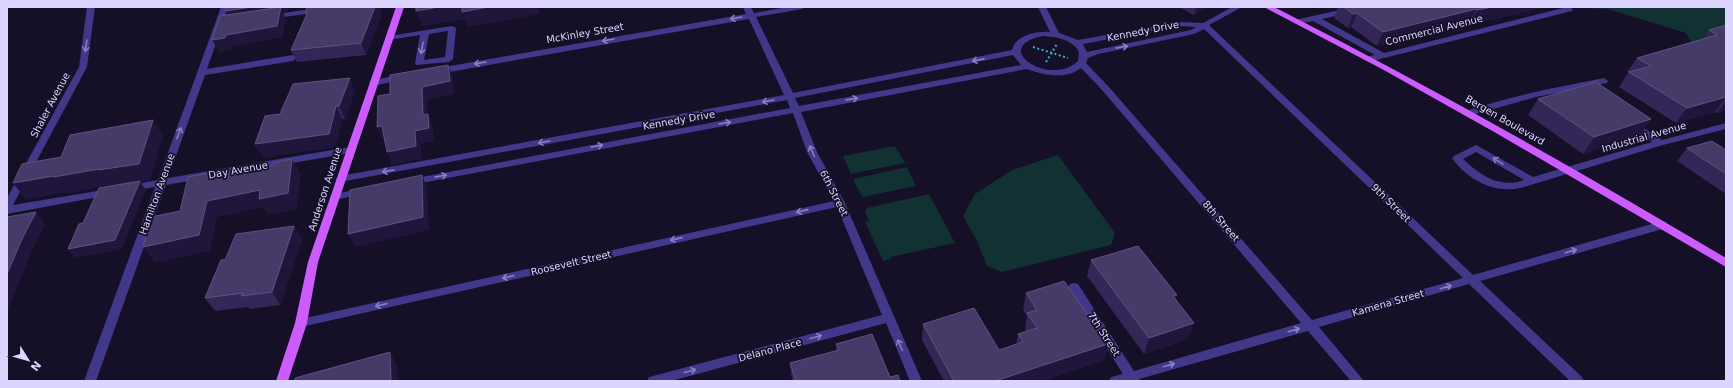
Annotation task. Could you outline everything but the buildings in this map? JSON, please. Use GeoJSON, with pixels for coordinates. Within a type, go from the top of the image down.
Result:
{"type":"FeatureCollection","features":[{"type":"Feature","properties":{"kind":"main road","name":"Anderson Avenue"},"geometry":{"type":"LineString","coordinates":[[282,381],[301,323],[313,262],[373,82],[400,7]]}},
{"type":"Feature","properties":{"kind":"main road","name":"Bergen Boulevard"},"geometry":{"type":"LineString","coordinates":[[1268,7],[1368,58],[1469,113],[1726,263]]}},
{"type":"Feature","properties":{"kind":"street","name":"Shaler Avenue"},"geometry":{"type":"LineString","coordinates":[[7,209],[83,67],[91,7]]}},
{"type":"Feature","properties":{"kind":"street","name":"Hamilton Avenue"},"geometry":{"type":"LineString","coordinates":[[90,381],[201,73],[222,25],[225,7]]}},
{"type":"Feature","properties":{"kind":"street"},"geometry":{"type":"LineString","coordinates":[[264,18],[340,7]]}},
{"type":"Feature","properties":{"kind":"street","name":"McKinley Street"},"geometry":{"type":"LineString","coordinates":[[427,73],[749,11],[802,7]]}},
{"type":"Feature","properties":{"kind":"street"},"geometry":{"type":"LineString","coordinates":[[1042,7],[1057,37]]}},
{"type":"Feature","properties":{"kind":"street","name":"Kennedy Drive"},"geometry":{"type":"LineString","coordinates":[[400,184],[1028,66],[1038,70],[1064,72],[1074,69],[1080,60],[1096,52],[1194,32],[1238,7]]}},
{"type":"Feature","properties":{"kind":"street"},"geometry":{"type":"LineString","coordinates":[[1298,22],[1363,7]]}},
{"type":"Feature","properties":{"kind":"street"},"geometry":{"type":"LineString","coordinates":[[1544,7],[1553,12]]}},
{"type":"Feature","properties":{"kind":"street","name":"Commercial Avenue"},"geometry":{"type":"LineString","coordinates":[[1368,58],[1569,9]]}},
{"type":"Feature","properties":{"kind":"street","name":"6th Street"},"geometry":{"type":"LineString","coordinates":[[749,11],[796,110],[812,152],[840,203],[916,381]]}},
{"type":"Feature","properties":{"kind":"street"},"geometry":{"type":"LineString","coordinates":[[1314,18],[1382,55]]}},
{"type":"Feature","properties":{"kind":"street","name":"Kennedy Drive"},"geometry":{"type":"LineString","coordinates":[[1076,43],[1178,24],[1204,25]]}},
{"type":"Feature","properties":{"kind":"street","name":"9th Street"},"geometry":{"type":"LineString","coordinates":[[1204,25],[1470,280],[1578,381]]}},
{"type":"Feature","properties":{"kind":"street"},"geometry":{"type":"LineString","coordinates":[[389,38],[452,28],[449,59],[419,64],[425,33]]}},
{"type":"Feature","properties":{"kind":"street"},"geometry":{"type":"LineString","coordinates":[[1028,66],[1020,60],[1016,52],[1019,43],[1032,36],[1066,38],[1076,43]]}},
{"type":"Feature","properties":{"kind":"street","name":"8th Street"},"geometry":{"type":"LineString","coordinates":[[1076,43],[1082,49],[1080,60],[1358,381]]}},
{"type":"Feature","properties":{"kind":"street","name":"Kennedy Drive"},"geometry":{"type":"LineString","coordinates":[[340,179],[789,97],[1016,52]]}},
{"type":"Feature","properties":{"kind":"street"},"geometry":{"type":"LineString","coordinates":[[201,73],[293,58]]}},
{"type":"Feature","properties":{"kind":"street"},"geometry":{"type":"LineString","coordinates":[[373,82],[411,76]]}},
{"type":"Feature","properties":{"kind":"street"},"geometry":{"type":"LineString","coordinates":[[1469,113],[1510,100],[1604,81]]}},
{"type":"Feature","properties":{"kind":"street"},"geometry":{"type":"LineString","coordinates":[[1578,86],[1590,94]]}},
{"type":"Feature","properties":{"kind":"street"},"geometry":{"type":"LineString","coordinates":[[1622,116],[1660,143]]}},
{"type":"Feature","properties":{"kind":"street"},"geometry":{"type":"LineString","coordinates":[[668,119],[672,132]]}},
{"type":"Feature","properties":{"kind":"street","name":"Industrial Avenue"},"geometry":{"type":"LineString","coordinates":[[1532,181],[1476,148],[1457,158],[1466,168],[1485,182],[1504,187],[1519,187],[1532,181],[1660,143],[1726,126]]}},
{"type":"Feature","properties":{"kind":"street"},"geometry":{"type":"LineString","coordinates":[[572,137],[576,150]]}},
{"type":"Feature","properties":{"kind":"street","name":"Day Avenue"},"geometry":{"type":"LineString","coordinates":[[7,209],[350,150]]}},
{"type":"Feature","properties":{"kind":"street"},"geometry":{"type":"LineString","coordinates":[[464,157],[466,171]]}},
{"type":"Feature","properties":{"kind":"street"},"geometry":{"type":"LineString","coordinates":[[335,197],[370,190]]}},
{"type":"Feature","properties":{"kind":"street","name":"Roosevelt Street"},"geometry":{"type":"LineString","coordinates":[[301,323],[840,203]]}},
{"type":"Feature","properties":{"kind":"street","name":"Kamena Street"},"geometry":{"type":"LineString","coordinates":[[1115,381],[1133,379],[1310,325],[1662,225]]}},
{"type":"Feature","properties":{"kind":"street","name":"7th Street"},"geometry":{"type":"LineString","coordinates":[[1074,287],[1133,379]]}},
{"type":"Feature","properties":{"kind":"street","name":"Delano Place"},"geometry":{"type":"LineString","coordinates":[[653,381],[888,318]]}},
{"type":"Feature","properties":{"kind":"path"},"geometry":{"type":"LineString","coordinates":[[1043,66],[1051,53],[1057,37]]}},
{"type":"Feature","properties":{"kind":"path"},"geometry":{"type":"LineString","coordinates":[[1027,46],[1080,60]]}},
{"type":"Feature","properties":{"kind":"green space"},"geometry":{"type":"Polygon","coordinates":[[[1567,7],[1726,7],[1726,37],[1692,43],[1686,33],[1607,9],[1567,7]]]}},
{"type":"Feature","properties":{"kind":"green space"},"geometry":{"type":"Polygon","coordinates":[[[895,146],[905,163],[851,174],[843,156],[895,146]]]}},
{"type":"Feature","properties":{"kind":"green space"},"geometry":{"type":"Polygon","coordinates":[[[1058,155],[1115,233],[1111,245],[1002,272],[987,266],[977,241],[963,216],[975,194],[1012,170],[1058,155]]]}},
{"type":"Feature","properties":{"kind":"green space"},"geometry":{"type":"Polygon","coordinates":[[[907,167],[916,186],[862,197],[853,179],[907,167]]]}},
{"type":"Feature","properties":{"kind":"green space"},"geometry":{"type":"Polygon","coordinates":[[[929,194],[955,243],[891,257],[891,259],[883,261],[865,222],[869,221],[865,212],[867,208],[929,194]]]}}]}
